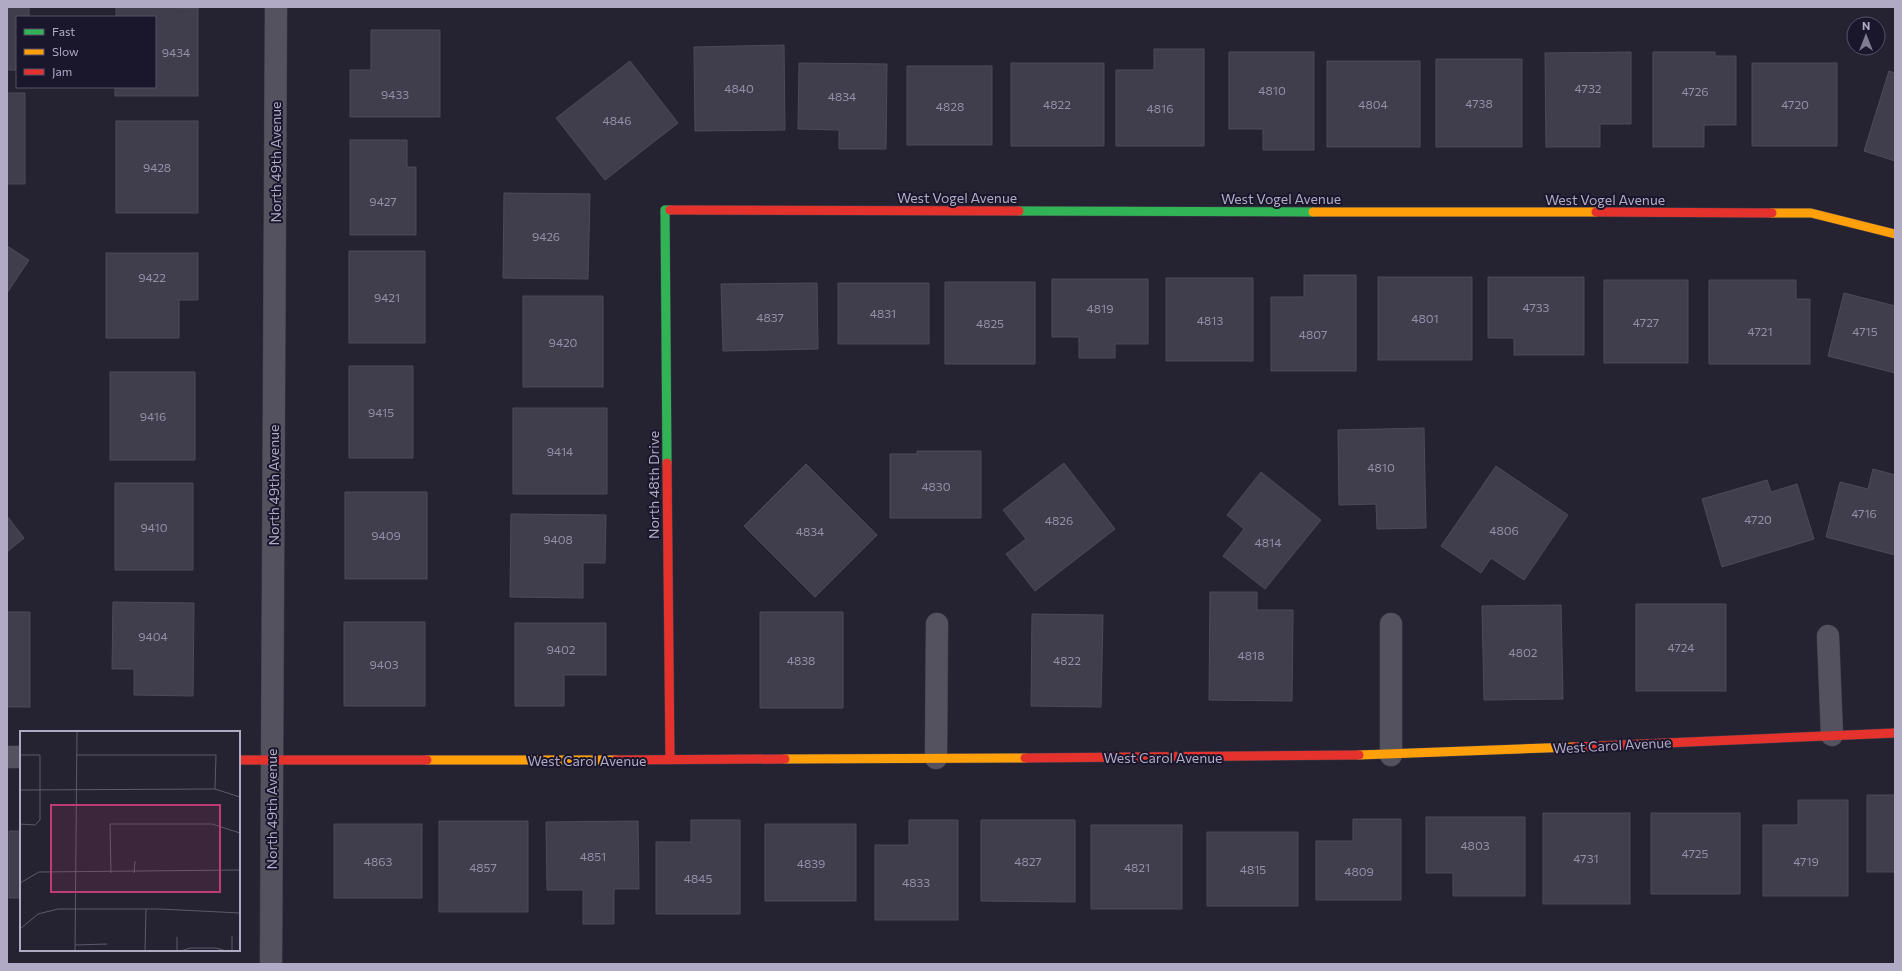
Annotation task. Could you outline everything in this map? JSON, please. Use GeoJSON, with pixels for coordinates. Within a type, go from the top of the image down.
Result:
{"type":"FeatureCollection","features":[{"type":"Feature","properties":{"kind":"street","name":"North 49th Avenue"},"geometry":{"type":"LineString","coordinates":[[271,964],[276,7]]}},
{"type":"Feature","properties":{"kind":"street","name":"West Vogel Avenue"},"geometry":{"type":"LineString","coordinates":[[665,210],[1811,213],[1895,234]]}},
{"type":"Feature","properties":{"kind":"street","name":"North 48th Drive"},"geometry":{"type":"LineString","coordinates":[[665,210],[670,760]]}},
{"type":"Feature","properties":{"kind":"street"},"geometry":{"type":"LineString","coordinates":[[936,758],[937,624]]}},
{"type":"Feature","properties":{"kind":"street"},"geometry":{"type":"LineString","coordinates":[[1391,624],[1391,755]]}},
{"type":"Feature","properties":{"kind":"street"},"geometry":{"type":"LineString","coordinates":[[1828,636],[1832,735]]}},
{"type":"Feature","properties":{"kind":"street","name":"West Carol Avenue"},"geometry":{"type":"LineString","coordinates":[[240,760],[670,760],[1391,755],[1895,733]]}},
{"type":"Feature","properties":{"kind":"street"},"geometry":{"type":"LineString","coordinates":[[7,757],[20,757]]}},
{"type":"Feature","properties":{"kind":"building"},"geometry":{"type":"Polygon","coordinates":[[[7,7],[29,7],[29,16],[16,16],[16,70],[7,70],[7,7]]]}},
{"type":"Feature","properties":{"kind":"building"},"geometry":{"type":"Polygon","coordinates":[[[116,7],[198,8],[198,96],[115,96],[115,88],[156,88],[156,16],[116,16],[116,7]]]}},
{"type":"Feature","properties":{"kind":"building"},"geometry":{"type":"Polygon","coordinates":[[[371,30],[440,30],[440,117],[350,117],[350,70],[371,70],[371,30]]]}},
{"type":"Feature","properties":{"kind":"building"},"geometry":{"type":"Polygon","coordinates":[[[784,45],[785,130],[695,131],[694,47],[784,45]]]}},
{"type":"Feature","properties":{"kind":"building"},"geometry":{"type":"Polygon","coordinates":[[[1154,49],[1204,49],[1204,146],[1116,146],[1116,70],[1154,70],[1154,49]]]}},
{"type":"Feature","properties":{"kind":"building"},"geometry":{"type":"Polygon","coordinates":[[[1229,52],[1314,52],[1314,150],[1263,150],[1263,129],[1229,129],[1229,52]]]}},
{"type":"Feature","properties":{"kind":"building"},"geometry":{"type":"Polygon","coordinates":[[[1631,52],[1631,124],[1600,124],[1600,147],[1546,147],[1545,53],[1631,52]]]}},
{"type":"Feature","properties":{"kind":"building"},"geometry":{"type":"Polygon","coordinates":[[[1653,52],[1715,52],[1715,56],[1736,56],[1736,125],[1704,125],[1704,147],[1653,147],[1653,52]]]}},
{"type":"Feature","properties":{"kind":"building"},"geometry":{"type":"Polygon","coordinates":[[[1436,59],[1522,59],[1522,147],[1436,147],[1436,59]]]}},
{"type":"Feature","properties":{"kind":"building"},"geometry":{"type":"Polygon","coordinates":[[[630,61],[678,123],[605,180],[556,118],[630,61]]]}},
{"type":"Feature","properties":{"kind":"building"},"geometry":{"type":"Polygon","coordinates":[[[1327,61],[1420,61],[1420,147],[1327,147],[1327,61]]]}},
{"type":"Feature","properties":{"kind":"building"},"geometry":{"type":"Polygon","coordinates":[[[799,63],[887,64],[886,149],[839,149],[839,130],[798,129],[799,63]]]}},
{"type":"Feature","properties":{"kind":"building"},"geometry":{"type":"Polygon","coordinates":[[[1011,63],[1104,63],[1104,146],[1011,146],[1011,63]]]}},
{"type":"Feature","properties":{"kind":"building"},"geometry":{"type":"Polygon","coordinates":[[[1752,63],[1837,63],[1837,146],[1752,146],[1752,63]]]}},
{"type":"Feature","properties":{"kind":"building"},"geometry":{"type":"Polygon","coordinates":[[[907,66],[992,66],[992,145],[907,145],[907,66]]]}},
{"type":"Feature","properties":{"kind":"building"},"geometry":{"type":"Polygon","coordinates":[[[1889,71],[1895,73],[1895,161],[1864,151],[1889,71]]]}},
{"type":"Feature","properties":{"kind":"building"},"geometry":{"type":"Polygon","coordinates":[[[7,93],[25,93],[25,184],[7,184],[7,93]]]}},
{"type":"Feature","properties":{"kind":"building"},"geometry":{"type":"Polygon","coordinates":[[[116,121],[198,121],[198,213],[116,213],[116,121]]]}},
{"type":"Feature","properties":{"kind":"building"},"geometry":{"type":"Polygon","coordinates":[[[350,140],[407,140],[407,167],[416,167],[416,235],[350,235],[350,140]]]}},
{"type":"Feature","properties":{"kind":"building"},"geometry":{"type":"Polygon","coordinates":[[[504,193],[590,194],[588,279],[503,278],[504,193]]]}},
{"type":"Feature","properties":{"kind":"building"},"geometry":{"type":"Polygon","coordinates":[[[7,246],[29,260],[7,293],[7,246]]]}},
{"type":"Feature","properties":{"kind":"building"},"geometry":{"type":"Polygon","coordinates":[[[349,251],[425,251],[425,343],[349,343],[349,251]]]}},
{"type":"Feature","properties":{"kind":"building"},"geometry":{"type":"Polygon","coordinates":[[[106,253],[198,253],[198,300],[179,300],[179,338],[106,338],[106,253]]]}},
{"type":"Feature","properties":{"kind":"building"},"geometry":{"type":"Polygon","coordinates":[[[1304,275],[1356,275],[1356,371],[1271,371],[1271,297],[1304,297],[1304,275]]]}},
{"type":"Feature","properties":{"kind":"building"},"geometry":{"type":"Polygon","coordinates":[[[1378,277],[1472,277],[1472,360],[1378,360],[1378,277]]]}},
{"type":"Feature","properties":{"kind":"building"},"geometry":{"type":"Polygon","coordinates":[[[1488,277],[1584,277],[1584,355],[1514,355],[1514,338],[1488,338],[1488,277]]]}},
{"type":"Feature","properties":{"kind":"building"},"geometry":{"type":"Polygon","coordinates":[[[1166,278],[1253,278],[1253,361],[1166,361],[1166,278]]]}},
{"type":"Feature","properties":{"kind":"building"},"geometry":{"type":"Polygon","coordinates":[[[1052,279],[1148,279],[1148,344],[1115,344],[1115,358],[1079,358],[1079,337],[1052,337],[1052,279]]]}},
{"type":"Feature","properties":{"kind":"building"},"geometry":{"type":"Polygon","coordinates":[[[1604,280],[1688,280],[1688,363],[1604,363],[1604,280]]]}},
{"type":"Feature","properties":{"kind":"building"},"geometry":{"type":"Polygon","coordinates":[[[1709,280],[1796,280],[1796,299],[1810,299],[1810,364],[1709,364],[1709,280]]]}},
{"type":"Feature","properties":{"kind":"building"},"geometry":{"type":"Polygon","coordinates":[[[945,282],[1035,282],[1035,364],[945,364],[945,282]]]}},
{"type":"Feature","properties":{"kind":"building"},"geometry":{"type":"Polygon","coordinates":[[[817,283],[818,349],[723,351],[721,284],[817,283]]]}},
{"type":"Feature","properties":{"kind":"building"},"geometry":{"type":"Polygon","coordinates":[[[838,283],[929,283],[929,344],[838,344],[838,283]]]}},
{"type":"Feature","properties":{"kind":"building"},"geometry":{"type":"Polygon","coordinates":[[[1844,293],[1895,306],[1895,373],[1828,356],[1844,293]]]}},
{"type":"Feature","properties":{"kind":"building"},"geometry":{"type":"Polygon","coordinates":[[[523,296],[603,296],[603,387],[523,387],[523,296]]]}},
{"type":"Feature","properties":{"kind":"building"},"geometry":{"type":"Polygon","coordinates":[[[349,366],[413,366],[413,458],[349,458],[349,366]]]}},
{"type":"Feature","properties":{"kind":"building"},"geometry":{"type":"Polygon","coordinates":[[[110,372],[195,372],[195,460],[110,460],[110,372]]]}},
{"type":"Feature","properties":{"kind":"building"},"geometry":{"type":"Polygon","coordinates":[[[513,408],[607,408],[607,494],[513,494],[513,408]]]}},
{"type":"Feature","properties":{"kind":"building"},"geometry":{"type":"Polygon","coordinates":[[[1424,428],[1426,528],[1377,529],[1376,504],[1339,505],[1338,430],[1424,428]]]}},
{"type":"Feature","properties":{"kind":"building"},"geometry":{"type":"Polygon","coordinates":[[[917,451],[981,451],[981,518],[890,518],[890,454],[917,454],[917,451]]]}},
{"type":"Feature","properties":{"kind":"building"},"geometry":{"type":"Polygon","coordinates":[[[1064,463],[1115,529],[1035,591],[1006,554],[1026,539],[1003,510],[1064,463]]]}},
{"type":"Feature","properties":{"kind":"building"},"geometry":{"type":"Polygon","coordinates":[[[806,464],[877,535],[815,597],[744,526],[806,464]]]}},
{"type":"Feature","properties":{"kind":"building"},"geometry":{"type":"Polygon","coordinates":[[[1496,466],[1568,515],[1524,580],[1491,558],[1481,573],[1441,546],[1496,466]]]}},
{"type":"Feature","properties":{"kind":"building"},"geometry":{"type":"Polygon","coordinates":[[[1873,469],[1895,475],[1895,555],[1826,537],[1840,482],[1868,489],[1873,469]]]}},
{"type":"Feature","properties":{"kind":"building"},"geometry":{"type":"Polygon","coordinates":[[[1261,472],[1321,520],[1265,589],[1223,556],[1244,529],[1227,515],[1261,472]]]}},
{"type":"Feature","properties":{"kind":"building"},"geometry":{"type":"Polygon","coordinates":[[[1767,480],[1771,492],[1797,484],[1814,539],[1722,567],[1702,499],[1767,480]]]}},
{"type":"Feature","properties":{"kind":"building"},"geometry":{"type":"Polygon","coordinates":[[[115,483],[193,483],[193,570],[115,570],[115,483]]]}},
{"type":"Feature","properties":{"kind":"building"},"geometry":{"type":"Polygon","coordinates":[[[345,492],[427,492],[427,579],[345,579],[345,492]]]}},
{"type":"Feature","properties":{"kind":"building"},"geometry":{"type":"Polygon","coordinates":[[[511,514],[606,515],[605,563],[583,563],[583,598],[510,597],[511,514]]]}},
{"type":"Feature","properties":{"kind":"building"},"geometry":{"type":"Polygon","coordinates":[[[7,516],[24,538],[7,552],[7,516]]]}},
{"type":"Feature","properties":{"kind":"building"},"geometry":{"type":"Polygon","coordinates":[[[1210,592],[1257,592],[1257,610],[1293,610],[1292,701],[1209,700],[1210,592]]]}},
{"type":"Feature","properties":{"kind":"building"},"geometry":{"type":"Polygon","coordinates":[[[113,602],[194,603],[193,696],[134,695],[134,669],[112,669],[113,602]]]}},
{"type":"Feature","properties":{"kind":"building"},"geometry":{"type":"Polygon","coordinates":[[[1636,604],[1726,604],[1726,691],[1636,691],[1636,604]]]}},
{"type":"Feature","properties":{"kind":"building"},"geometry":{"type":"Polygon","coordinates":[[[1561,605],[1563,699],[1484,700],[1482,606],[1561,605]]]}},
{"type":"Feature","properties":{"kind":"building"},"geometry":{"type":"Polygon","coordinates":[[[7,612],[30,612],[30,707],[7,707],[7,612]]]}},
{"type":"Feature","properties":{"kind":"building"},"geometry":{"type":"Polygon","coordinates":[[[760,612],[843,612],[843,708],[760,708],[760,612]]]}},
{"type":"Feature","properties":{"kind":"building"},"geometry":{"type":"Polygon","coordinates":[[[1032,614],[1103,615],[1101,707],[1031,706],[1032,614]]]}},
{"type":"Feature","properties":{"kind":"building"},"geometry":{"type":"Polygon","coordinates":[[[344,622],[425,622],[425,706],[344,706],[344,622]]]}},
{"type":"Feature","properties":{"kind":"building"},"geometry":{"type":"Polygon","coordinates":[[[515,623],[606,623],[606,675],[564,675],[564,706],[515,706],[515,623]]]}},
{"type":"Feature","properties":{"kind":"building"},"geometry":{"type":"Polygon","coordinates":[[[1867,795],[1895,795],[1895,872],[1867,872],[1867,795]]]}},
{"type":"Feature","properties":{"kind":"building"},"geometry":{"type":"Polygon","coordinates":[[[1798,800],[1848,800],[1848,896],[1763,896],[1763,825],[1798,825],[1798,800]]]}},
{"type":"Feature","properties":{"kind":"building"},"geometry":{"type":"Polygon","coordinates":[[[1543,813],[1630,813],[1630,904],[1543,904],[1543,813]]]}},
{"type":"Feature","properties":{"kind":"building"},"geometry":{"type":"Polygon","coordinates":[[[1651,813],[1740,813],[1740,894],[1651,894],[1651,813]]]}},
{"type":"Feature","properties":{"kind":"building"},"geometry":{"type":"Polygon","coordinates":[[[1426,817],[1525,817],[1525,896],[1453,896],[1453,873],[1426,873],[1426,817]]]}},
{"type":"Feature","properties":{"kind":"building"},"geometry":{"type":"Polygon","coordinates":[[[1353,819],[1401,819],[1401,900],[1316,900],[1316,841],[1353,841],[1353,819]]]}},
{"type":"Feature","properties":{"kind":"building"},"geometry":{"type":"Polygon","coordinates":[[[691,820],[740,820],[740,914],[656,914],[656,842],[691,842],[691,820]]]}},
{"type":"Feature","properties":{"kind":"building"},"geometry":{"type":"Polygon","coordinates":[[[909,820],[958,820],[958,920],[875,920],[875,845],[909,845],[909,820]]]}},
{"type":"Feature","properties":{"kind":"building"},"geometry":{"type":"Polygon","coordinates":[[[981,820],[1075,820],[1075,902],[981,901],[981,820]]]}},
{"type":"Feature","properties":{"kind":"building"},"geometry":{"type":"Polygon","coordinates":[[[439,821],[528,821],[528,912],[439,912],[439,821]]]}},
{"type":"Feature","properties":{"kind":"building"},"geometry":{"type":"Polygon","coordinates":[[[638,821],[639,889],[614,889],[614,924],[583,924],[583,890],[547,890],[546,822],[638,821]]]}},
{"type":"Feature","properties":{"kind":"building"},"geometry":{"type":"Polygon","coordinates":[[[334,824],[422,824],[422,898],[334,898],[334,824]]]}},
{"type":"Feature","properties":{"kind":"building"},"geometry":{"type":"Polygon","coordinates":[[[765,824],[856,824],[856,901],[765,901],[765,824]]]}},
{"type":"Feature","properties":{"kind":"building"},"geometry":{"type":"Polygon","coordinates":[[[1091,825],[1182,825],[1182,909],[1091,909],[1091,825]]]}},
{"type":"Feature","properties":{"kind":"building"},"geometry":{"type":"Polygon","coordinates":[[[9,831],[20,831],[20,898],[9,898],[9,831]]]}},
{"type":"Feature","properties":{"kind":"building"},"geometry":{"type":"Polygon","coordinates":[[[1207,832],[1298,832],[1298,906],[1207,906],[1207,832]]]}},
{"type":"Feature","properties":{"kind":"traffic: fast"},"geometry":{"type":"LineString","coordinates":[[667,463],[665,210],[670,210]]}},
{"type":"Feature","properties":{"kind":"traffic: fast"},"geometry":{"type":"LineString","coordinates":[[1019,211],[1313,212]]}},
{"type":"Feature","properties":{"kind":"traffic: slow"},"geometry":{"type":"LineString","coordinates":[[1313,212],[1596,212]]}},
{"type":"Feature","properties":{"kind":"traffic: slow"},"geometry":{"type":"LineString","coordinates":[[1772,213],[1811,213],[1895,234]]}},
{"type":"Feature","properties":{"kind":"traffic: slow"},"geometry":{"type":"LineString","coordinates":[[1359,755],[1574,747]]}},
{"type":"Feature","properties":{"kind":"traffic: slow"},"geometry":{"type":"LineString","coordinates":[[785,759],[1025,758]]}},
{"type":"Feature","properties":{"kind":"traffic: slow"},"geometry":{"type":"LineString","coordinates":[[427,760],[616,760]]}},
{"type":"Feature","properties":{"kind":"traffic: jam"},"geometry":{"type":"LineString","coordinates":[[670,210],[1019,211]]}},
{"type":"Feature","properties":{"kind":"traffic: jam"},"geometry":{"type":"LineString","coordinates":[[1596,212],[1772,213]]}},
{"type":"Feature","properties":{"kind":"traffic: jam"},"geometry":{"type":"LineString","coordinates":[[667,463],[670,760]]}},
{"type":"Feature","properties":{"kind":"traffic: jam"},"geometry":{"type":"LineString","coordinates":[[1574,747],[1895,733]]}},
{"type":"Feature","properties":{"kind":"traffic: jam"},"geometry":{"type":"LineString","coordinates":[[1025,758],[1359,755]]}},
{"type":"Feature","properties":{"kind":"traffic: jam"},"geometry":{"type":"LineString","coordinates":[[616,760],[785,759]]}},
{"type":"Feature","properties":{"kind":"traffic: jam"},"geometry":{"type":"LineString","coordinates":[[240,760],[427,760]]}}]}
